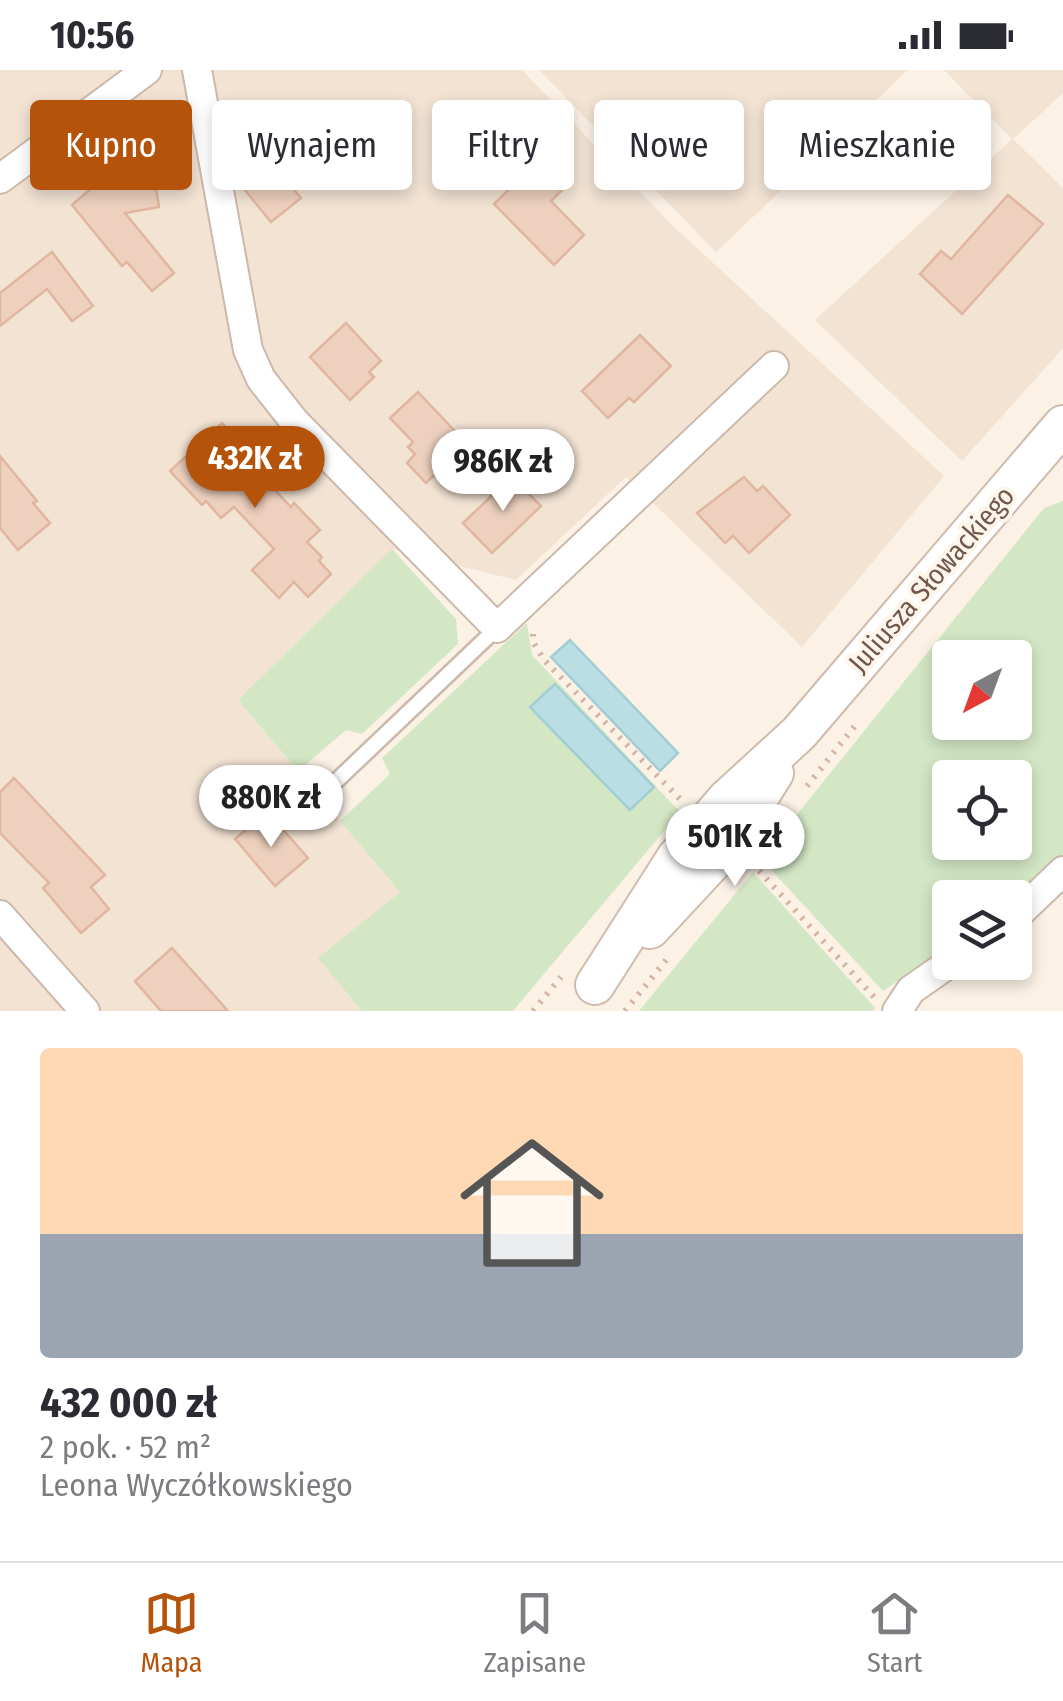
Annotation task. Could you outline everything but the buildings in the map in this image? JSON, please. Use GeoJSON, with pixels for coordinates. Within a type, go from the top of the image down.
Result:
{"type":"FeatureCollection","features":[{"type":"Feature","properties":{"kind":"street"},"geometry":{"type":"LineString","coordinates":[[0,179],[147,70]]}},
{"type":"Feature","properties":{"kind":"street"},"geometry":{"type":"LineString","coordinates":[[197,70],[248,350],[261,378],[294,421],[497,628],[774,366]]}},
{"type":"Feature","properties":{"kind":"street","name":"Juliusza Słowackiego"},"geometry":{"type":"LineString","coordinates":[[584,998],[730,843],[798,733],[1063,424]]}},
{"type":"Feature","properties":{"kind":"street"},"geometry":{"type":"LineString","coordinates":[[1032,902],[1063,872]]}},
{"type":"Feature","properties":{"kind":"street"},"geometry":{"type":"LineString","coordinates":[[0,916],[72,1006]]}},
{"type":"Feature","properties":{"kind":"street"},"geometry":{"type":"LineString","coordinates":[[897,1011],[911,990],[932,975]]}},
{"type":"Feature","properties":{"kind":"lane"},"geometry":{"type":"LineString","coordinates":[[331,786],[497,628]]}},
{"type":"Feature","properties":{"kind":"path"},"geometry":{"type":"LineString","coordinates":[[526,601],[536,617],[533,642],[544,660],[694,814]]}},
{"type":"Feature","properties":{"kind":"path"},"geometry":{"type":"LineString","coordinates":[[796,799],[869,708]]}},
{"type":"Feature","properties":{"kind":"path"},"geometry":{"type":"LineString","coordinates":[[748,859],[886,1011]]}},
{"type":"Feature","properties":{"kind":"path"},"geometry":{"type":"LineString","coordinates":[[626,1011],[674,950]]}},
{"type":"Feature","properties":{"kind":"shaded area"},"geometry":{"type":"Polygon","coordinates":[[[0,70],[522,70],[551,100],[432,100],[432,190],[574,190],[574,124],[594,144],[594,190],[638,190],[944,476],[802,647],[626,477],[516,580],[392,549],[238,700],[400,892],[319,958],[362,1011],[0,1011],[0,70]]]}},
{"type":"Feature","properties":{"kind":"shaded area"},"geometry":{"type":"Polygon","coordinates":[[[539,70],[908,70],[876,100],[764,100],[764,190],[781,190],[716,252],[656,190],[744,190],[744,100],[594,100],[594,127],[574,106],[574,100],[568,100],[539,70]]]}},
{"type":"Feature","properties":{"kind":"shaded area"},"geometry":{"type":"Polygon","coordinates":[[[944,70],[1063,70],[1063,93],[1013,139],[1063,188],[1063,348],[962,461],[815,320],[956,190],[991,190],[991,158],[1012,139],[991,118],[991,100],[974,100],[944,70]]]}},
{"type":"Feature","properties":{"kind":"green space"},"geometry":{"type":"Polygon","coordinates":[[[1063,501],[1063,854],[1032,884],[1032,880],[932,880],[932,959],[883,991],[761,859],[932,647],[932,740],[1032,740],[1032,640],[938,640],[1044,508],[1063,501]]]}},
{"type":"Feature","properties":{"kind":"green space"},"geometry":{"type":"Polygon","coordinates":[[[392,549],[456,619],[458,644],[362,734],[346,730],[298,771],[238,700],[392,549]]]}},
{"type":"Feature","properties":{"kind":"green space"},"geometry":{"type":"Polygon","coordinates":[[[527,623],[532,655],[680,812],[513,1011],[362,1011],[318,958],[400,892],[340,821],[390,774],[382,758],[527,623]]]}},
{"type":"Feature","properties":{"kind":"green space"},"geometry":{"type":"Polygon","coordinates":[[[753,872],[875,1008],[872,1011],[639,1011],[753,872]]]}},
{"type":"Feature","properties":{"kind":"water"},"geometry":{"type":"Polygon","coordinates":[[[570,640],[678,753],[660,771],[551,657],[570,640]]]}},
{"type":"Feature","properties":{"kind":"water"},"geometry":{"type":"Polygon","coordinates":[[[555,684],[654,787],[630,810],[530,707],[555,684]]]}}]}
